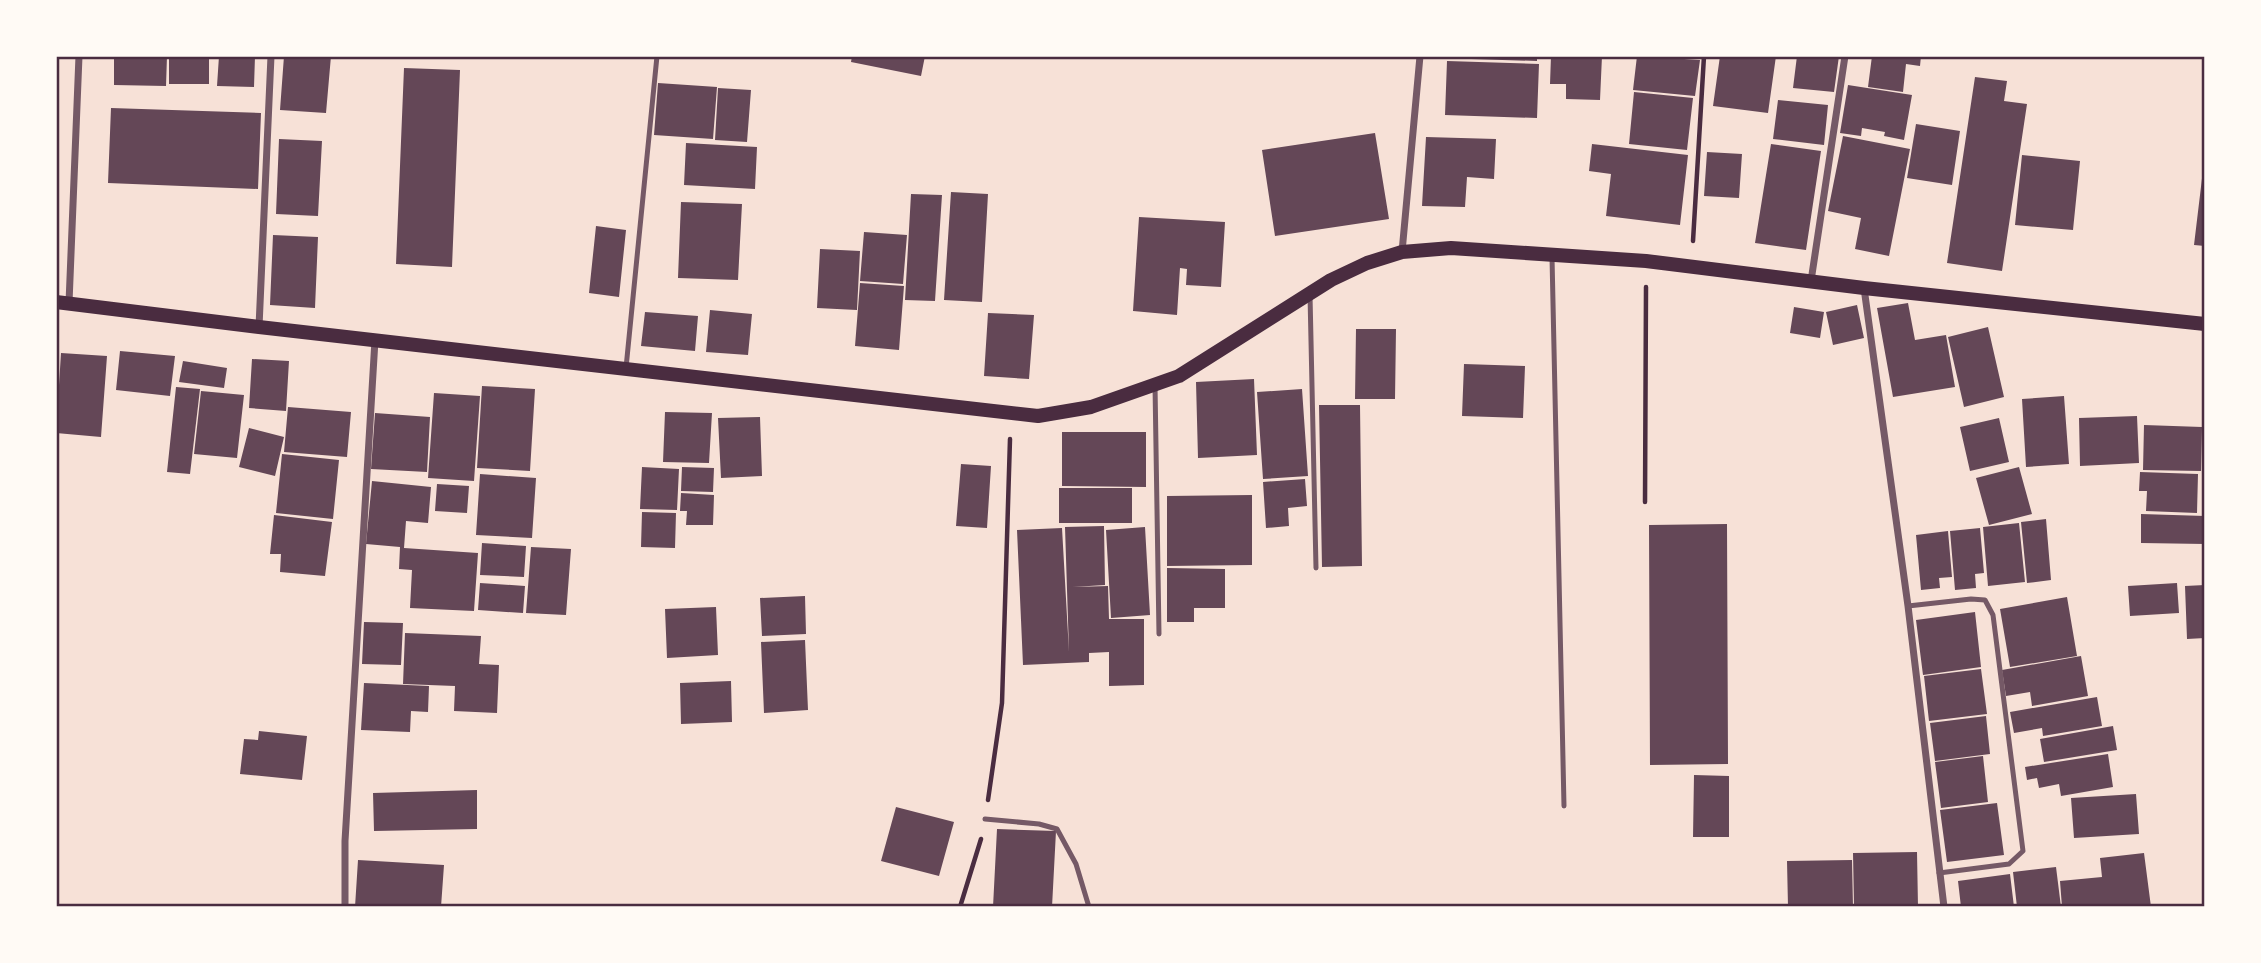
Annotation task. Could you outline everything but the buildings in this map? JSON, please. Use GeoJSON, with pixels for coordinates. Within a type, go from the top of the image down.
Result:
{"type":"FeatureCollection","features":[{"type":"Feature","properties":{"kind":"main road"},"geometry":{"type":"LineString","coordinates":[[63,302],[1038,416],[1091,407],[1179,376],[1331,280],[1367,263],[1402,251],[1451,248],[1646,261],[1864,288],[2205,324]]}},
{"type":"Feature","properties":{"kind":"street"},"geometry":{"type":"LineString","coordinates":[[63,302],[79,56]]}},
{"type":"Feature","properties":{"kind":"street"},"geometry":{"type":"LineString","coordinates":[[259,327],[271,56]]}},
{"type":"Feature","properties":{"kind":"street"},"geometry":{"type":"LineString","coordinates":[[1402,251],[1420,56]]}},
{"type":"Feature","properties":{"kind":"street"},"geometry":{"type":"LineString","coordinates":[[1811,281],[1845,56]]}},
{"type":"Feature","properties":{"kind":"street"},"geometry":{"type":"LineString","coordinates":[[1864,288],[1908,606],[1944,907]]}},
{"type":"Feature","properties":{"kind":"street"},"geometry":{"type":"LineString","coordinates":[[345,907],[345,841],[375,339]]}},
{"type":"Feature","properties":{"kind":"lane"},"geometry":{"type":"LineString","coordinates":[[626,368],[657,56]]}},
{"type":"Feature","properties":{"kind":"lane"},"geometry":{"type":"LineString","coordinates":[[1552,255],[1564,806]]}},
{"type":"Feature","properties":{"kind":"lane"},"geometry":{"type":"LineString","coordinates":[[1310,294],[1316,568]]}},
{"type":"Feature","properties":{"kind":"lane"},"geometry":{"type":"LineString","coordinates":[[1155,385],[1159,634]]}},
{"type":"Feature","properties":{"kind":"lane"},"geometry":{"type":"LineString","coordinates":[[1908,606],[1985,600],[1993,615],[2023,851],[2009,864],[1939,873]]}},
{"type":"Feature","properties":{"kind":"lane"},"geometry":{"type":"LineString","coordinates":[[985,819],[1039,824],[1057,829],[1076,864],[1088,907]]}},
{"type":"Feature","properties":{"kind":"path"},"geometry":{"type":"LineString","coordinates":[[1691,266],[1704,56]]}},
{"type":"Feature","properties":{"kind":"path"},"geometry":{"type":"LineString","coordinates":[[1645,502],[1646,261]]}},
{"type":"Feature","properties":{"kind":"path"},"geometry":{"type":"LineString","coordinates":[[960,907],[983,832],[1002,704],[1010,413]]}}]}
